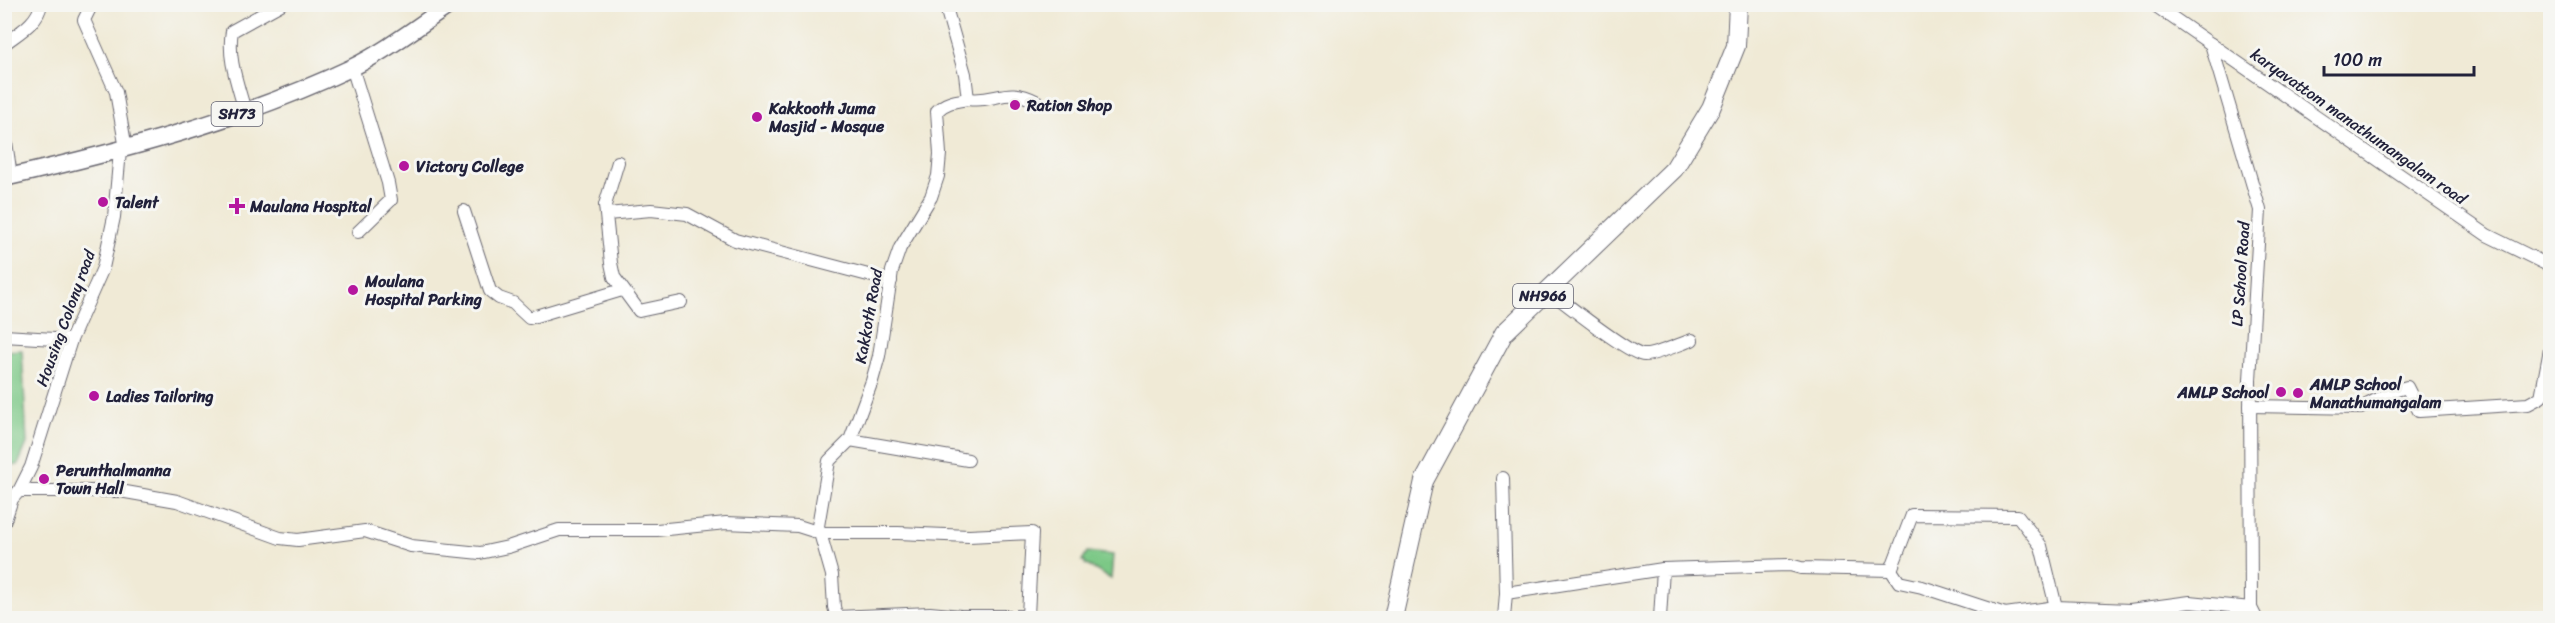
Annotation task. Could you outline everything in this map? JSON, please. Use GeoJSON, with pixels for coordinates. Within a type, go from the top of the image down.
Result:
{"type":"FeatureCollection","features":[{"type":"Feature","properties":{"kind":"highway","name":"NH966"},"geometry":{"type":"LineString","coordinates":[[1393,618],[1424,481],[1504,333],[1674,169],[1711,108],[1736,46],[1738,4]]}},
{"type":"Feature","properties":{"kind":"main road","name":"SH73"},"geometry":{"type":"LineString","coordinates":[[8,177],[123,150],[245,111],[352,67],[451,4]]}},
{"type":"Feature","properties":{"kind":"street"},"geometry":{"type":"LineString","coordinates":[[4,44],[38,16],[41,4]]}},
{"type":"Feature","properties":{"kind":"street","name":"Housing Colony road"},"geometry":{"type":"LineString","coordinates":[[4,523],[12,499],[19,491],[31,467],[71,340],[103,268],[114,217],[123,150],[116,92],[84,20],[92,4]]}},
{"type":"Feature","properties":{"kind":"street"},"geometry":{"type":"LineString","coordinates":[[245,111],[231,59],[232,31],[281,4]]}},
{"type":"Feature","properties":{"kind":"street"},"geometry":{"type":"LineString","coordinates":[[945,4],[965,74],[968,99]]}},
{"type":"Feature","properties":{"kind":"street","name":"karyavattom manathumangalam road"},"geometry":{"type":"LineString","coordinates":[[2153,4],[2487,235],[2550,266]]}},
{"type":"Feature","properties":{"kind":"street","name":"LP School Road"},"geometry":{"type":"LineString","coordinates":[[2211,44],[2260,210],[2250,406],[2253,613]]}},
{"type":"Feature","properties":{"kind":"street"},"geometry":{"type":"LineString","coordinates":[[352,67],[388,183],[390,200],[358,231]]}},
{"type":"Feature","properties":{"kind":"street","name":"Kakkoth Road"},"geometry":{"type":"LineString","coordinates":[[1030,617],[961,617],[930,613],[837,618],[832,575],[818,526],[829,461],[850,440],[879,356],[891,281],[900,248],[931,197],[938,176],[940,154],[938,111],[942,105],[951,102],[1016,93],[1038,102]]}},
{"type":"Feature","properties":{"kind":"street"},"geometry":{"type":"LineString","coordinates":[[4,128],[8,177]]}},
{"type":"Feature","properties":{"kind":"street"},"geometry":{"type":"LineString","coordinates":[[618,162],[605,205],[608,214],[614,277],[639,311],[681,302]]}},
{"type":"Feature","properties":{"kind":"street"},"geometry":{"type":"LineString","coordinates":[[608,214],[651,210],[687,214],[735,240],[891,281]]}},
{"type":"Feature","properties":{"kind":"street"},"geometry":{"type":"LineString","coordinates":[[464,211],[490,291],[498,298],[513,303],[529,318],[622,290]]}},
{"type":"Feature","properties":{"kind":"street"},"geometry":{"type":"LineString","coordinates":[[1549,291],[1613,337],[1623,348],[1643,356],[1692,340]]}},
{"type":"Feature","properties":{"kind":"street"},"geometry":{"type":"LineString","coordinates":[[4,336],[71,340]]}},
{"type":"Feature","properties":{"kind":"street"},"geometry":{"type":"LineString","coordinates":[[2250,406],[2361,408],[2393,391],[2407,387],[2419,411],[2528,404],[2541,397],[2550,349]]}},
{"type":"Feature","properties":{"kind":"street"},"geometry":{"type":"LineString","coordinates":[[850,440],[968,460]]}},
{"type":"Feature","properties":{"kind":"street"},"geometry":{"type":"LineString","coordinates":[[1503,478],[1506,593],[1504,618]]}},
{"type":"Feature","properties":{"kind":"street"},"geometry":{"type":"LineString","coordinates":[[19,491],[120,491],[177,501],[280,538],[298,540],[365,531],[411,546],[454,552],[480,553],[508,547],[559,530],[657,530],[726,523],[798,526],[820,533],[969,536],[1032,533],[1030,617]]}},
{"type":"Feature","properties":{"kind":"street"},"geometry":{"type":"LineString","coordinates":[[1892,570],[1912,515],[2018,516],[2041,546],[2056,607]]}},
{"type":"Feature","properties":{"kind":"street"},"geometry":{"type":"LineString","coordinates":[[1506,593],[1663,569],[1790,565],[1801,568],[1892,570]]}},
{"type":"Feature","properties":{"kind":"street"},"geometry":{"type":"LineString","coordinates":[[1660,618],[1663,569]]}},
{"type":"Feature","properties":{"kind":"street"},"geometry":{"type":"LineString","coordinates":[[1892,570],[1899,582],[1922,587],[2005,614],[2056,607],[2130,609],[2190,602],[2253,613]]}},
{"type":"Feature","properties":{"kind":"green space"},"geometry":{"type":"Polygon","coordinates":[[[22,350],[27,443],[18,465],[5,466],[5,351],[22,350]]]}},
{"type":"Feature","properties":{"kind":"green space"},"geometry":{"type":"Polygon","coordinates":[[[1087,552],[1113,555],[1111,579],[1082,561],[1087,552]]]}},
{"type":"Feature","properties":{"kind":"place","name":"Ration Shop"},"geometry":{"type":"Point","coordinates":[1015,105]}},
{"type":"Feature","properties":{"kind":"place","name":"Kakkooth Juma Masjid - Mosque"},"geometry":{"type":"Point","coordinates":[757,117]}},
{"type":"Feature","properties":{"kind":"place","name":"Victory College"},"geometry":{"type":"Point","coordinates":[404,166]}},
{"type":"Feature","properties":{"kind":"place","name":"Talent"},"geometry":{"type":"Point","coordinates":[103,202]}},
{"type":"Feature","properties":{"kind":"place","name":"Maulana Hospital"},"geometry":{"type":"Point","coordinates":[237,206]}},
{"type":"Feature","properties":{"kind":"place","name":"Moulana Hospital Parking"},"geometry":{"type":"Point","coordinates":[353,290]}},
{"type":"Feature","properties":{"kind":"place","name":"AMLP School"},"geometry":{"type":"Point","coordinates":[2281,392]}},
{"type":"Feature","properties":{"kind":"place","name":"AMLP School Manathumangalam"},"geometry":{"type":"Point","coordinates":[2298,393]}},
{"type":"Feature","properties":{"kind":"place","name":"Ladies Tailoring"},"geometry":{"type":"Point","coordinates":[94,396]}},
{"type":"Feature","properties":{"kind":"place","name":"Perunthalmanna Town Hall"},"geometry":{"type":"Point","coordinates":[44,479]}}]}
